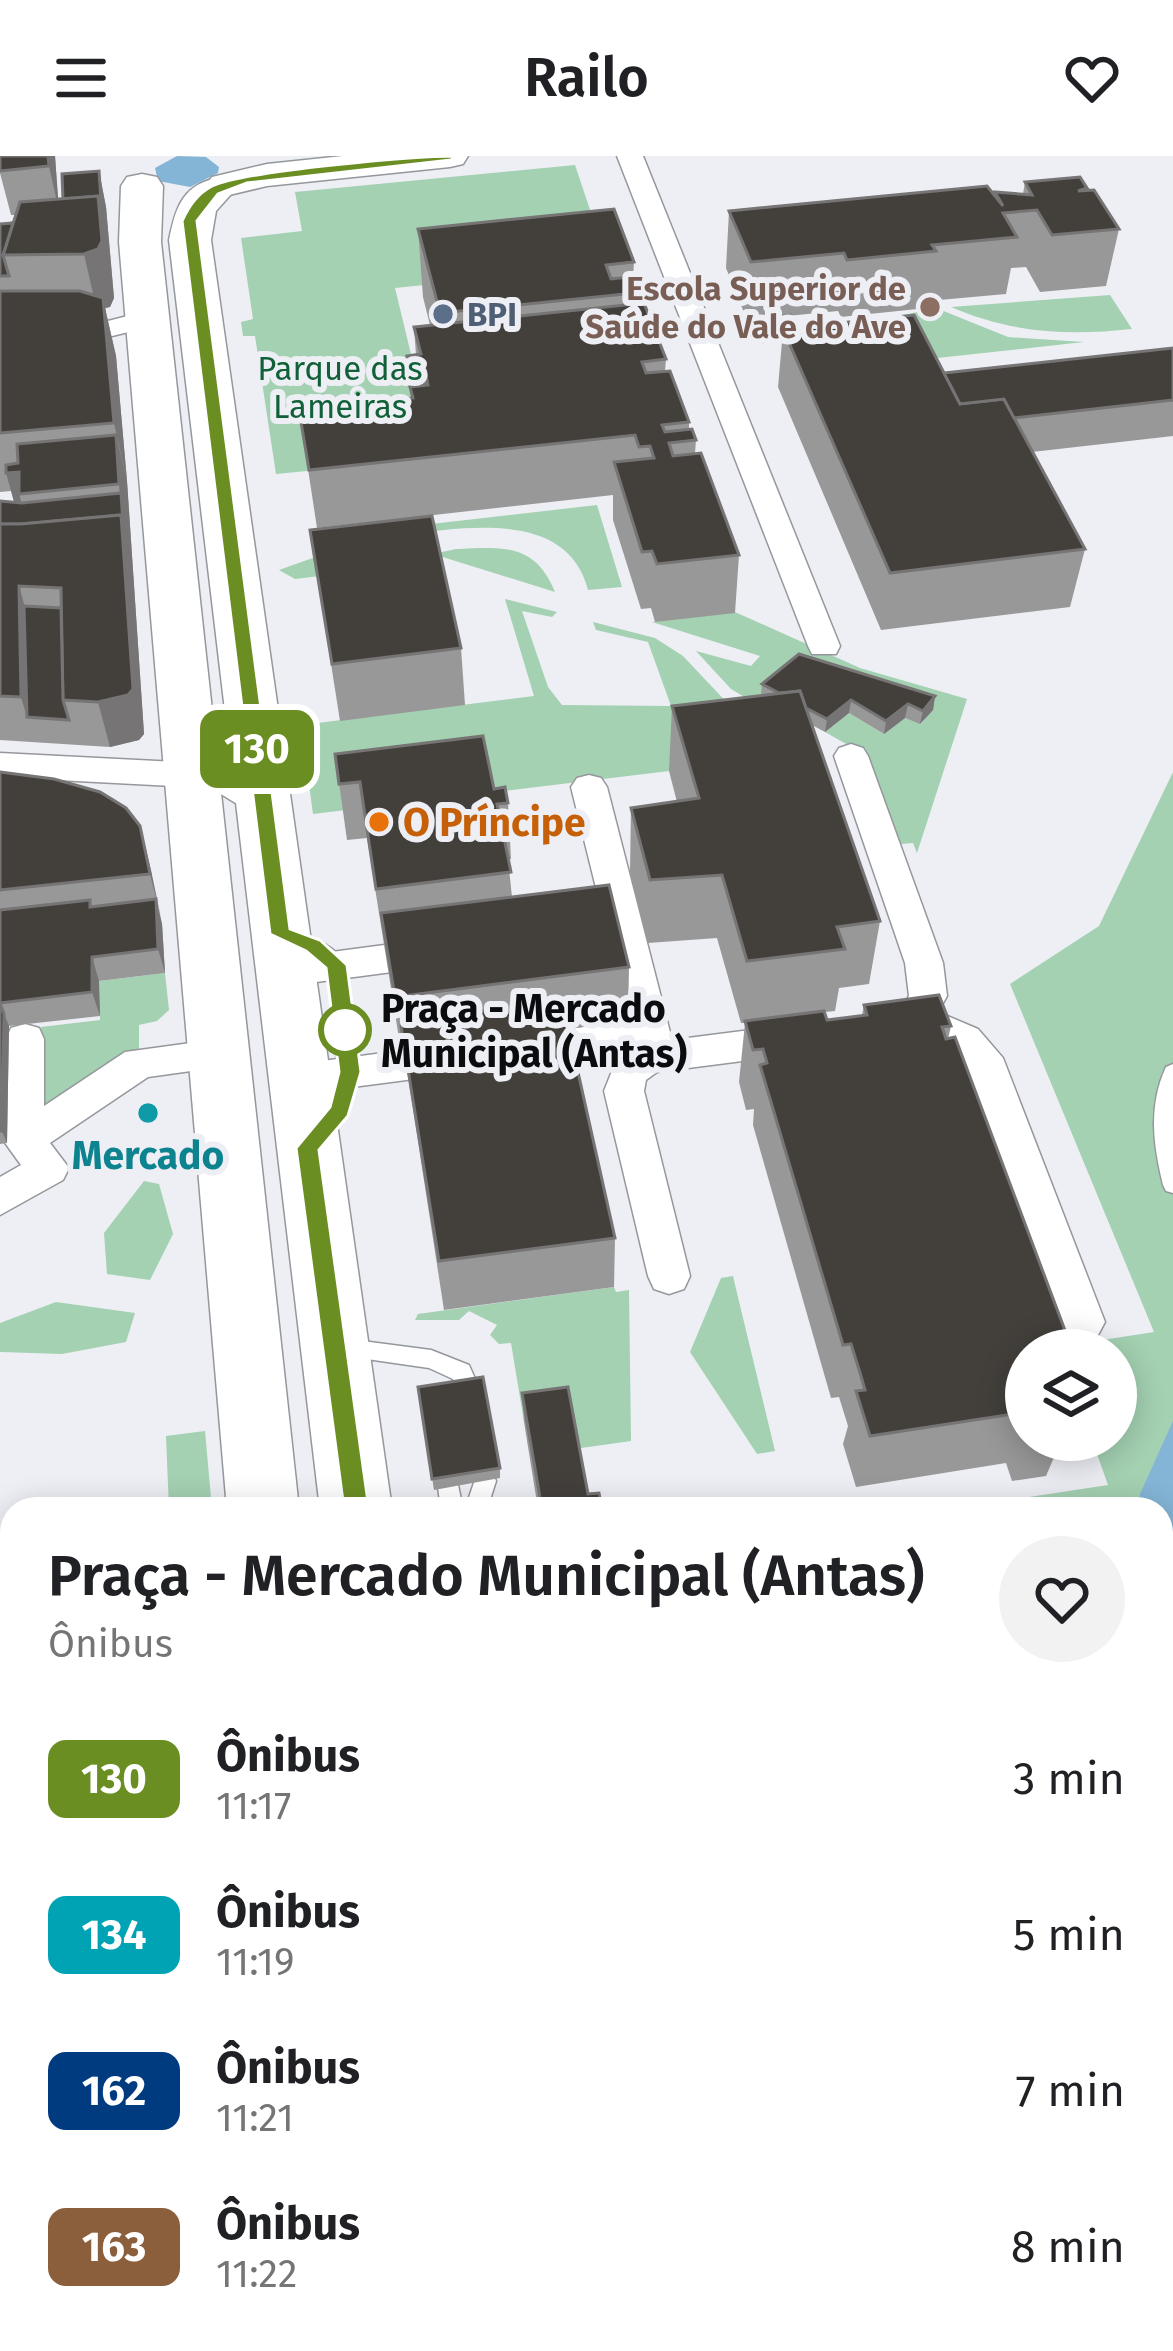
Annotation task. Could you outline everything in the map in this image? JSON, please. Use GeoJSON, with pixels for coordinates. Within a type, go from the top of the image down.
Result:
{"type":"FeatureCollection","features":[{"type":"Feature","properties":{"kind":"main road"},"geometry":{"type":"LineString","coordinates":[[140,167],[181,197],[223,178]]}},
{"type":"Feature","properties":{"kind":"main road"},"geometry":{"type":"LineString","coordinates":[[140,167],[147,320],[262,1497]]}},
{"type":"Feature","properties":{"kind":"main road"},"geometry":{"type":"LineString","coordinates":[[223,178],[196,207],[190,240],[265,809],[324,1076],[308,1148],[354,1497]]}},
{"type":"Feature","properties":{"kind":"street"},"geometry":{"type":"LineString","coordinates":[[223,178],[450,156]]}},
{"type":"Feature","properties":{"kind":"street"},"geometry":{"type":"LineString","coordinates":[[630,156],[824,646]]}},
{"type":"Feature","properties":{"kind":"street"},"geometry":{"type":"LineString","coordinates":[[0,331],[104,330],[147,320]]}},
{"type":"Feature","properties":{"kind":"street"},"geometry":{"type":"LineString","coordinates":[[850,756],[924,963],[928,997],[913,1023]]}},
{"type":"Feature","properties":{"kind":"street"},"geometry":{"type":"LineString","coordinates":[[0,765],[216,776],[241,787],[265,809]]}},
{"type":"Feature","properties":{"kind":"street"},"geometry":{"type":"LineString","coordinates":[[589,787],[654,1045]]}},
{"type":"Feature","properties":{"kind":"street"},"geometry":{"type":"LineString","coordinates":[[578,934],[625,928]]}},
{"type":"Feature","properties":{"kind":"street"},"geometry":{"type":"LineString","coordinates":[[301,957],[491,945]]}},
{"type":"Feature","properties":{"kind":"street"},"geometry":{"type":"LineString","coordinates":[[324,1076],[913,1023],[951,1029],[969,1040],[983,1058],[1083,1322]]}},
{"type":"Feature","properties":{"kind":"street"},"geometry":{"type":"LineString","coordinates":[[0,1198],[49,1168],[23,1140],[26,1039]]}},
{"type":"Feature","properties":{"kind":"street"},"geometry":{"type":"LineString","coordinates":[[654,1045],[626,1075],[624,1091],[669,1276]]}},
{"type":"Feature","properties":{"kind":"street"},"geometry":{"type":"LineString","coordinates":[[23,1140],[140,1064],[220,1054]]}},
{"type":"Feature","properties":{"kind":"lane"},"geometry":{"type":"LineString","coordinates":[[1173,1072],[1161,1100],[1160,1132],[1173,1185]]}},
{"type":"Feature","properties":{"kind":"lane"},"geometry":{"type":"LineString","coordinates":[[333,1345],[431,1359],[461,1372],[469,1390]]}},
{"type":"Feature","properties":{"kind":"lane"},"geometry":{"type":"LineString","coordinates":[[431,1359],[436,1396]]}},
{"type":"Feature","properties":{"kind":"lane"},"geometry":{"type":"LineString","coordinates":[[480,1497],[485,1481]]}},
{"type":"Feature","properties":{"kind":"green space","name":"Parque das Lameiras"},"geometry":{"type":"Polygon","coordinates":[[[575,165],[609,266],[395,288],[425,412],[307,471],[276,474],[255,336],[243,336],[241,322],[253,319],[241,238],[302,231],[295,192],[575,165]]]}},
{"type":"Feature","properties":{"kind":"green space"},"geometry":{"type":"Polygon","coordinates":[[[1110,295],[1132,329],[1040,330],[951,307],[1110,295]]]}},
{"type":"Feature","properties":{"kind":"green space"},"geometry":{"type":"Polygon","coordinates":[[[936,308],[1008,337],[1084,342],[910,361],[890,318],[936,308]]]}},
{"type":"Feature","properties":{"kind":"green space"},"geometry":{"type":"Polygon","coordinates":[[[597,505],[622,587],[588,590],[577,565],[560,547],[539,536],[487,528],[407,534],[412,565],[295,579],[279,570],[321,555],[317,537],[597,505]]]}},
{"type":"Feature","properties":{"kind":"green space"},"geometry":{"type":"Polygon","coordinates":[[[456,549],[516,551],[538,564],[555,592],[433,554],[456,549]]]}},
{"type":"Feature","properties":{"kind":"green space"},"geometry":{"type":"Polygon","coordinates":[[[505,599],[557,612],[552,617],[522,611],[548,687],[562,705],[671,706],[648,642],[596,630],[593,622],[655,638],[683,656],[733,709],[727,764],[313,814],[301,725],[534,696],[505,599]]]}},
{"type":"Feature","properties":{"kind":"green space"},"geometry":{"type":"Polygon","coordinates":[[[735,612],[860,668],[967,699],[917,853],[913,843],[901,844],[865,748],[855,749],[825,732],[849,713],[884,734],[905,718],[921,724],[932,709],[753,702],[731,689],[696,651],[751,666],[760,656],[652,622],[735,612]]]}},
{"type":"Feature","properties":{"kind":"green space"},"geometry":{"type":"Polygon","coordinates":[[[1173,772],[1173,1497],[1030,1497],[1108,1485],[1099,1461],[1137,1461],[1137,1335],[1154,1332],[1010,984],[1099,926],[1173,772]]]}},
{"type":"Feature","properties":{"kind":"green space"},"geometry":{"type":"Polygon","coordinates":[[[165,973],[169,1010],[157,1021],[139,1025],[139,1049],[41,1112],[41,1027],[100,1020],[99,981],[165,973]]]}},
{"type":"Feature","properties":{"kind":"green space"},"geometry":{"type":"Polygon","coordinates":[[[144,1181],[159,1184],[173,1234],[150,1280],[107,1274],[104,1233],[144,1181]]]}},
{"type":"Feature","properties":{"kind":"green space"},"geometry":{"type":"Polygon","coordinates":[[[733,1276],[775,1451],[757,1454],[690,1352],[721,1278],[733,1276]]]}},
{"type":"Feature","properties":{"kind":"green space"},"geometry":{"type":"Polygon","coordinates":[[[614,1287],[616,1292],[629,1290],[631,1441],[574,1449],[524,1422],[511,1343],[499,1344],[490,1335],[497,1325],[469,1311],[459,1320],[415,1320],[418,1314],[614,1287]]]}},
{"type":"Feature","properties":{"kind":"green space"},"geometry":{"type":"Polygon","coordinates":[[[56,1302],[135,1313],[126,1342],[62,1354],[0,1352],[0,1323],[56,1302]]]}},
{"type":"Feature","properties":{"kind":"green space"},"geometry":{"type":"Polygon","coordinates":[[[205,1431],[211,1497],[169,1497],[166,1436],[205,1431]]]}},
{"type":"Feature","properties":{"kind":"water"},"geometry":{"type":"Polygon","coordinates":[[[177,156],[206,157],[219,167],[218,173],[190,187],[158,181],[155,168],[177,156]]]}},
{"type":"Feature","properties":{"kind":"water"},"geometry":{"type":"Polygon","coordinates":[[[1173,1421],[1173,1497],[1140,1494],[1173,1421]]]}},
{"type":"Feature","properties":{"kind":"building"},"geometry":{"type":"Polygon","coordinates":[[[0,156],[48,156],[49,166],[0,171],[0,156]]]}},
{"type":"Feature","properties":{"kind":"building"},"geometry":{"type":"Polygon","coordinates":[[[99,171],[102,216],[98,196],[63,199],[62,174],[99,171]]]}},
{"type":"Feature","properties":{"kind":"building"},"geometry":{"type":"Polygon","coordinates":[[[1080,177],[1087,188],[1078,191],[1094,190],[1119,229],[1052,235],[1037,210],[1003,213],[1017,237],[847,260],[844,253],[751,262],[729,211],[987,186],[1003,206],[995,192],[1032,195],[1025,182],[1080,177]]]}},
{"type":"Feature","properties":{"kind":"building"},"geometry":{"type":"Polygon","coordinates":[[[98,196],[102,241],[98,249],[84,254],[3,255],[20,202],[98,196]]]}},
{"type":"Feature","properties":{"kind":"building"},"geometry":{"type":"Polygon","coordinates":[[[614,209],[634,262],[606,265],[611,279],[639,276],[645,292],[440,313],[418,229],[614,209]]]}},
{"type":"Feature","properties":{"kind":"building"},"geometry":{"type":"Polygon","coordinates":[[[13,223],[3,255],[9,276],[0,276],[0,224],[13,223]]]}},
{"type":"Feature","properties":{"kind":"building"},"geometry":{"type":"Polygon","coordinates":[[[0,291],[80,291],[103,298],[114,423],[0,433],[0,291]]]}},
{"type":"Feature","properties":{"kind":"building"},"geometry":{"type":"Polygon","coordinates":[[[644,303],[666,359],[642,362],[646,373],[670,371],[689,422],[662,425],[665,432],[692,429],[696,440],[669,443],[673,456],[701,453],[739,555],[657,564],[652,551],[642,552],[614,462],[654,458],[650,446],[639,447],[635,435],[309,470],[299,410],[413,398],[410,387],[428,385],[425,370],[411,372],[407,356],[421,354],[414,327],[644,303]]]}},
{"type":"Feature","properties":{"kind":"building"},"geometry":{"type":"Polygon","coordinates":[[[791,315],[797,327],[760,331],[756,319],[791,315]]]}},
{"type":"Feature","properties":{"kind":"building"},"geometry":{"type":"Polygon","coordinates":[[[914,315],[960,404],[1004,399],[1085,549],[890,573],[783,329],[914,315]]]}},
{"type":"Feature","properties":{"kind":"building"},"geometry":{"type":"Polygon","coordinates":[[[1173,348],[1173,400],[1014,418],[1004,399],[960,404],[944,373],[1173,348]]]}},
{"type":"Feature","properties":{"kind":"building"},"geometry":{"type":"Polygon","coordinates":[[[116,435],[119,484],[19,494],[19,472],[6,473],[6,465],[18,463],[17,444],[116,435]]]}},
{"type":"Feature","properties":{"kind":"building"},"geometry":{"type":"Polygon","coordinates":[[[121,493],[123,524],[121,515],[0,524],[0,501],[121,493]]]}},
{"type":"Feature","properties":{"kind":"building"},"geometry":{"type":"Polygon","coordinates":[[[121,515],[133,689],[128,695],[98,702],[63,700],[61,588],[19,586],[21,697],[0,696],[0,524],[121,515]]]}},
{"type":"Feature","properties":{"kind":"building"},"geometry":{"type":"Polygon","coordinates":[[[432,516],[461,648],[332,664],[310,530],[432,516]]]}},
{"type":"Feature","properties":{"kind":"building"},"geometry":{"type":"Polygon","coordinates":[[[24,606],[61,608],[63,700],[69,720],[27,717],[24,606]]]}},
{"type":"Feature","properties":{"kind":"building"},"geometry":{"type":"Polygon","coordinates":[[[799,654],[935,696],[923,711],[908,704],[886,721],[851,700],[827,719],[806,708],[800,691],[779,693],[762,684],[799,654]]]}},
{"type":"Feature","properties":{"kind":"building"},"geometry":{"type":"Polygon","coordinates":[[[800,691],[880,921],[837,927],[845,949],[747,961],[722,875],[650,880],[631,808],[699,798],[672,706],[800,691]]]}},
{"type":"Feature","properties":{"kind":"building"},"geometry":{"type":"Polygon","coordinates":[[[483,736],[494,789],[505,787],[508,803],[497,804],[511,872],[376,889],[360,782],[339,784],[335,754],[483,736]]]}},
{"type":"Feature","properties":{"kind":"building"},"geometry":{"type":"Polygon","coordinates":[[[0,772],[54,779],[100,792],[126,808],[140,826],[150,874],[0,890],[0,772]]]}},
{"type":"Feature","properties":{"kind":"building"},"geometry":{"type":"Polygon","coordinates":[[[609,885],[629,967],[395,997],[381,913],[609,885]]]}},
{"type":"Feature","properties":{"kind":"building"},"geometry":{"type":"Polygon","coordinates":[[[156,899],[158,949],[92,957],[92,992],[0,1003],[0,910],[90,900],[90,907],[156,899]]]}},
{"type":"Feature","properties":{"kind":"building"},"geometry":{"type":"Polygon","coordinates":[[[939,995],[951,1026],[942,1027],[946,1039],[955,1037],[1064,1329],[1005,1329],[1005,1415],[870,1436],[856,1391],[865,1390],[851,1344],[843,1345],[760,1065],[767,1063],[763,1049],[753,1050],[745,1021],[824,1011],[827,1020],[867,1015],[864,1005],[939,995]]]}},
{"type":"Feature","properties":{"kind":"building"},"geometry":{"type":"Polygon","coordinates":[[[0,1003],[4,1014],[2,1131],[0,1131],[0,1003]]]}},
{"type":"Feature","properties":{"kind":"building"},"geometry":{"type":"Polygon","coordinates":[[[563,1005],[615,1238],[439,1261],[401,1026],[494,1009],[494,1014],[563,1005]]]}},
{"type":"Feature","properties":{"kind":"building"},"geometry":{"type":"Polygon","coordinates":[[[483,1377],[500,1468],[432,1479],[418,1387],[483,1377]]]}},
{"type":"Feature","properties":{"kind":"building"},"geometry":{"type":"Polygon","coordinates":[[[568,1387],[588,1494],[599,1493],[600,1497],[540,1497],[522,1393],[568,1387]]]}},
{"type":"Feature","properties":{"kind":"bus line","name":"130"},"geometry":{"type":"LineString","coordinates":[[354,1497],[308,1148],[340,1110],[350,1072],[336,965],[313,945],[280,934],[190,221],[196,207],[213,191],[245,179],[451,156]]}},
{"type":"Feature","properties":{"kind":"place","name":"Escola Superior de Saúde do Vale do Ave"},"geometry":{"type":"Point","coordinates":[930,307]}},
{"type":"Feature","properties":{"kind":"place","name":"BPI"},"geometry":{"type":"Point","coordinates":[443,314]}},
{"type":"Feature","properties":{"kind":"place","name":"O Príncipe"},"geometry":{"type":"Point","coordinates":[379,822]}},
{"type":"Feature","properties":{"kind":"place","name":"Praça - Mercado Municipal (Antas)"},"geometry":{"type":"Point","coordinates":[345,1030]}},
{"type":"Feature","properties":{"kind":"place","name":"Mercado"},"geometry":{"type":"Point","coordinates":[148,1113]}}]}
